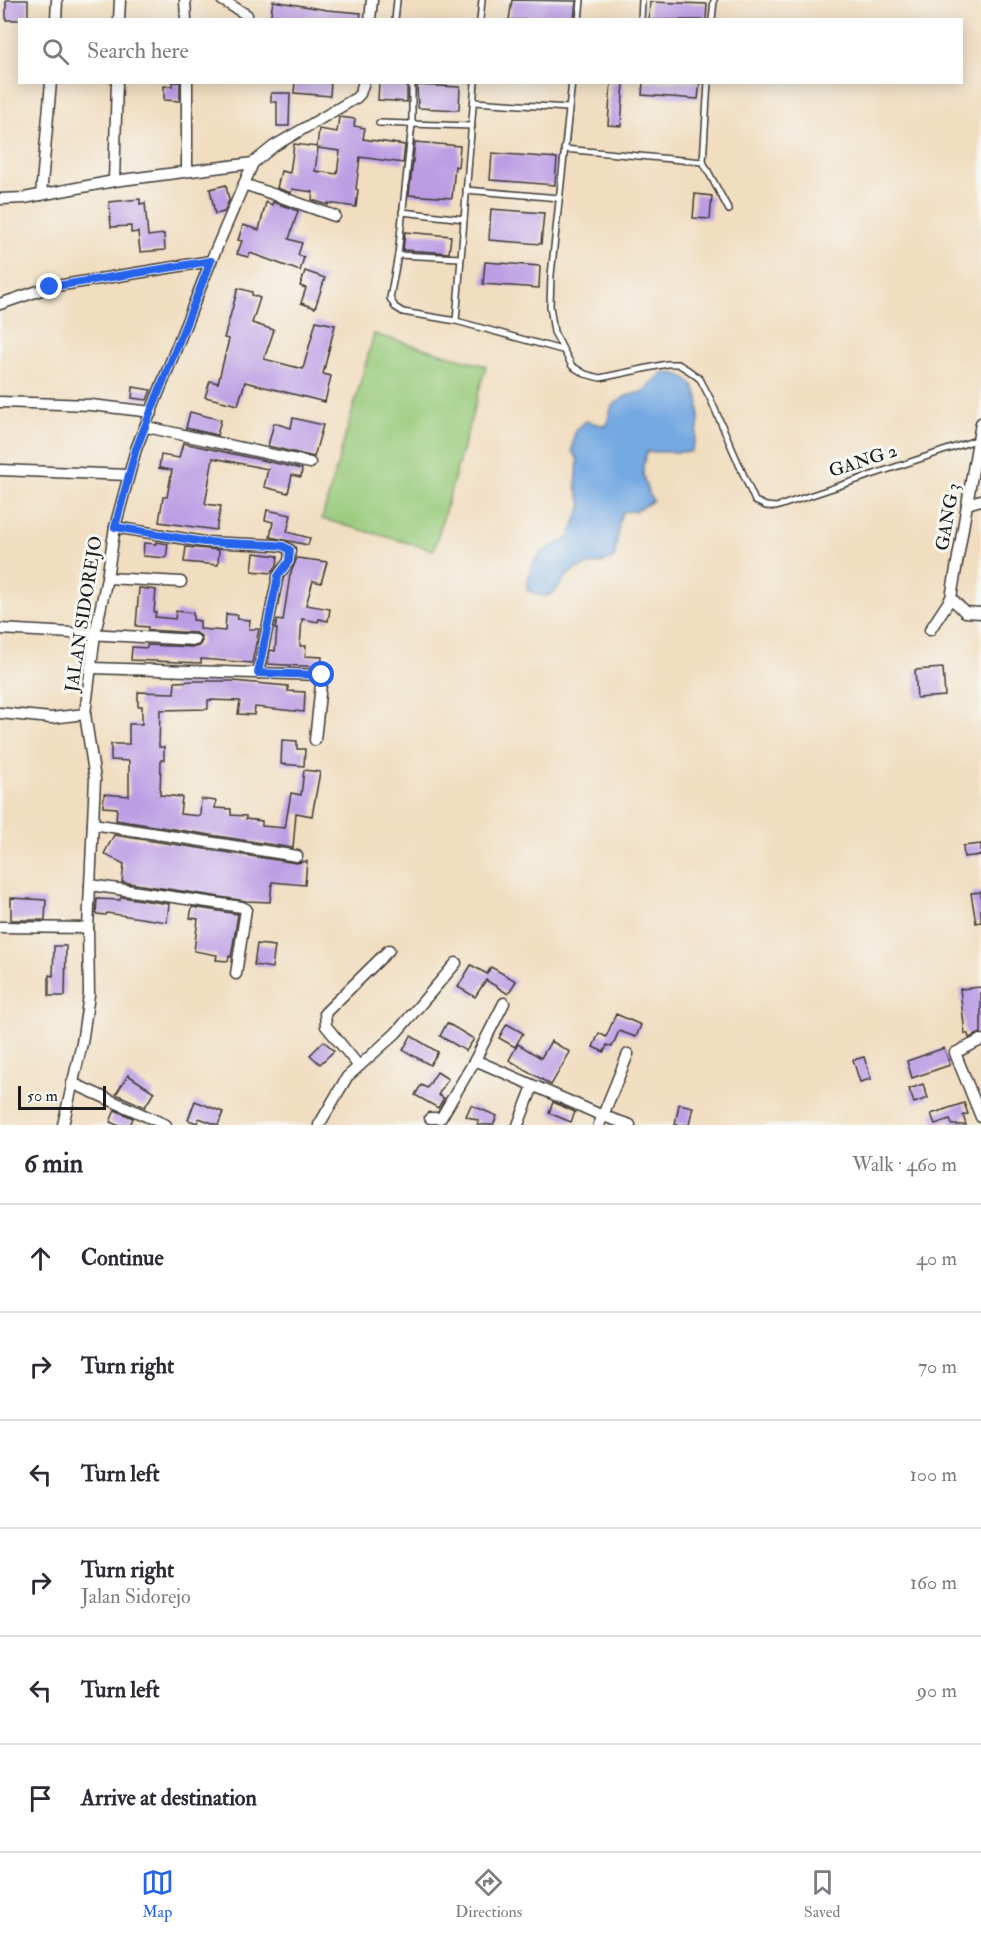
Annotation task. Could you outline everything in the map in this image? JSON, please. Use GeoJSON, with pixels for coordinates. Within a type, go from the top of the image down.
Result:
{"type":"FeatureCollection","features":[{"type":"Feature","properties":{"kind":"street"},"geometry":{"type":"LineString","coordinates":[[56,18],[57,0]]}},
{"type":"Feature","properties":{"kind":"street"},"geometry":{"type":"LineString","coordinates":[[119,18],[120,0]]}},
{"type":"Feature","properties":{"kind":"street"},"geometry":{"type":"LineString","coordinates":[[185,0],[186,18]]}},
{"type":"Feature","properties":{"kind":"street"},"geometry":{"type":"LineString","coordinates":[[222,0],[247,15]]}},
{"type":"Feature","properties":{"kind":"street"},"geometry":{"type":"LineString","coordinates":[[370,18],[372,0]]}},
{"type":"Feature","properties":{"kind":"street"},"geometry":{"type":"LineString","coordinates":[[41,195],[51,84]]}},
{"type":"Feature","properties":{"kind":"street"},"geometry":{"type":"LineString","coordinates":[[114,181],[117,84]]}},
{"type":"Feature","properties":{"kind":"street"},"geometry":{"type":"LineString","coordinates":[[187,84],[187,171]]}},
{"type":"Feature","properties":{"kind":"street","name":"JALAN SIDOREJO"},"geometry":{"type":"LineString","coordinates":[[63,1125],[82,1043],[89,994],[88,928],[95,779],[85,714],[95,634],[115,527],[128,475],[136,449],[147,427],[211,261],[253,163],[274,146],[356,98],[363,84]]}},
{"type":"Feature","properties":{"kind":"street"},"geometry":{"type":"LineString","coordinates":[[0,199],[24,198],[114,181],[253,163]]}},
{"type":"Feature","properties":{"kind":"street"},"geometry":{"type":"LineString","coordinates":[[244,184],[334,216]]}},
{"type":"Feature","properties":{"kind":"street"},"geometry":{"type":"LineString","coordinates":[[0,304],[50,287],[211,261]]}},
{"type":"Feature","properties":{"kind":"street"},"geometry":{"type":"LineString","coordinates":[[0,402],[91,405],[152,412]]}},
{"type":"Feature","properties":{"kind":"street","name":"GANG 3"},"geometry":{"type":"LineString","coordinates":[[951,598],[981,423]]}},
{"type":"Feature","properties":{"kind":"street"},"geometry":{"type":"LineString","coordinates":[[147,427],[310,463]]}},
{"type":"Feature","properties":{"kind":"street"},"geometry":{"type":"LineString","coordinates":[[0,470],[128,475]]}},
{"type":"Feature","properties":{"kind":"street"},"geometry":{"type":"LineString","coordinates":[[967,504],[981,500]]}},
{"type":"Feature","properties":{"kind":"street"},"geometry":{"type":"LineString","coordinates":[[115,527],[204,542],[274,545],[290,550],[289,561],[278,576],[258,673]]}},
{"type":"Feature","properties":{"kind":"street"},"geometry":{"type":"LineString","coordinates":[[107,578],[181,582]]}},
{"type":"Feature","properties":{"kind":"street"},"geometry":{"type":"LineString","coordinates":[[930,630],[951,598],[965,612],[981,613]]}},
{"type":"Feature","properties":{"kind":"street"},"geometry":{"type":"LineString","coordinates":[[0,629],[195,640]]}},
{"type":"Feature","properties":{"kind":"street"},"geometry":{"type":"LineString","coordinates":[[91,668],[322,675],[315,740]]}},
{"type":"Feature","properties":{"kind":"street"},"geometry":{"type":"LineString","coordinates":[[0,713],[51,718],[85,714]]}},
{"type":"Feature","properties":{"kind":"street"},"geometry":{"type":"LineString","coordinates":[[93,824],[297,856]]}},
{"type":"Feature","properties":{"kind":"street"},"geometry":{"type":"LineString","coordinates":[[90,885],[246,909],[236,974]]}},
{"type":"Feature","properties":{"kind":"street"},"geometry":{"type":"LineString","coordinates":[[0,927],[88,928]]}},
{"type":"Feature","properties":{"kind":"street"},"geometry":{"type":"LineString","coordinates":[[358,1065],[326,1026],[325,1013],[389,950]]}},
{"type":"Feature","properties":{"kind":"street"},"geometry":{"type":"LineString","coordinates":[[319,1125],[334,1095],[347,1077],[396,1034],[456,963]]}},
{"type":"Feature","properties":{"kind":"street"},"geometry":{"type":"LineString","coordinates":[[430,1118],[441,1118],[504,1003]]}},
{"type":"Feature","properties":{"kind":"street"},"geometry":{"type":"LineString","coordinates":[[981,1040],[955,1053],[981,1117]]}},
{"type":"Feature","properties":{"kind":"street"},"geometry":{"type":"LineString","coordinates":[[601,1121],[628,1054]]}},
{"type":"Feature","properties":{"kind":"street"},"geometry":{"type":"LineString","coordinates":[[474,1060],[533,1086],[601,1121],[630,1125]]}},
{"type":"Feature","properties":{"kind":"street"},"geometry":{"type":"LineString","coordinates":[[72,1083],[166,1125]]}},
{"type":"Feature","properties":{"kind":"street"},"geometry":{"type":"LineString","coordinates":[[518,1125],[533,1086]]}},
{"type":"Feature","properties":{"kind":"lane"},"geometry":{"type":"LineString","coordinates":[[395,18],[397,0]]}},
{"type":"Feature","properties":{"kind":"lane"},"geometry":{"type":"LineString","coordinates":[[480,18],[482,0]]}},
{"type":"Feature","properties":{"kind":"lane"},"geometry":{"type":"LineString","coordinates":[[579,18],[581,0]]}},
{"type":"Feature","properties":{"kind":"lane"},"geometry":{"type":"LineString","coordinates":[[641,18],[642,0]]}},
{"type":"Feature","properties":{"kind":"lane"},"geometry":{"type":"LineString","coordinates":[[712,18],[714,0]]}},
{"type":"Feature","properties":{"kind":"lane"},"geometry":{"type":"LineString","coordinates":[[412,84],[412,124],[398,255],[390,298],[395,307],[403,312],[456,321],[562,350]]}},
{"type":"Feature","properties":{"kind":"lane"},"geometry":{"type":"LineString","coordinates":[[456,321],[475,84]]}},
{"type":"Feature","properties":{"kind":"lane"},"geometry":{"type":"LineString","coordinates":[[562,350],[554,332],[550,306],[572,84]]}},
{"type":"Feature","properties":{"kind":"lane"},"geometry":{"type":"LineString","coordinates":[[708,84],[703,162],[729,210]]}},
{"type":"Feature","properties":{"kind":"lane"},"geometry":{"type":"LineString","coordinates":[[474,102],[568,108]]}},
{"type":"Feature","properties":{"kind":"lane"},"geometry":{"type":"LineString","coordinates":[[379,123],[472,126]]}},
{"type":"Feature","properties":{"kind":"lane"},"geometry":{"type":"LineString","coordinates":[[564,149],[703,162]]}},
{"type":"Feature","properties":{"kind":"lane"},"geometry":{"type":"LineString","coordinates":[[466,190],[559,198]]}},
{"type":"Feature","properties":{"kind":"lane"},"geometry":{"type":"LineString","coordinates":[[402,212],[464,219]]}},
{"type":"Feature","properties":{"kind":"lane"},"geometry":{"type":"LineString","coordinates":[[398,255],[461,258]]}},
{"type":"Feature","properties":{"kind":"lane","name":"GANG 2"},"geometry":{"type":"LineString","coordinates":[[562,350],[572,366],[585,374],[600,378],[667,364],[678,364],[700,379],[755,501],[766,506],[776,507],[980,439]]}},
{"type":"Feature","properties":{"kind":"green space"},"geometry":{"type":"Polygon","coordinates":[[[374,334],[486,366],[434,550],[322,519],[374,334]]]}},
{"type":"Feature","properties":{"kind":"water"},"geometry":{"type":"Polygon","coordinates":[[[663,373],[682,376],[695,390],[699,422],[691,452],[647,452],[643,471],[647,489],[653,501],[635,511],[622,512],[614,558],[573,571],[549,595],[541,596],[527,590],[534,562],[550,547],[569,538],[582,505],[576,487],[578,460],[572,451],[575,430],[586,421],[606,426],[612,406],[626,396],[642,392],[663,373]]]}},
{"type":"Feature","properties":{"kind":"building"},"geometry":{"type":"Polygon","coordinates":[[[6,0],[28,0],[28,18],[6,20],[6,0]]]}},
{"type":"Feature","properties":{"kind":"building"},"geometry":{"type":"Polygon","coordinates":[[[512,0],[576,1],[574,18],[509,18],[512,0]]]}},
{"type":"Feature","properties":{"kind":"building"},"geometry":{"type":"Polygon","coordinates":[[[273,1],[361,13],[360,18],[270,18],[273,1]]]}},
{"type":"Feature","properties":{"kind":"building"},"geometry":{"type":"Polygon","coordinates":[[[650,2],[707,4],[706,18],[649,18],[650,2]]]}},
{"type":"Feature","properties":{"kind":"building"},"geometry":{"type":"Polygon","coordinates":[[[172,84],[180,84],[180,101],[164,100],[164,86],[172,86],[172,84]]]}},
{"type":"Feature","properties":{"kind":"building"},"geometry":{"type":"Polygon","coordinates":[[[295,84],[331,84],[330,96],[294,93],[295,84]]]}},
{"type":"Feature","properties":{"kind":"building"},"geometry":{"type":"Polygon","coordinates":[[[379,84],[407,84],[407,102],[378,100],[379,84]]]}},
{"type":"Feature","properties":{"kind":"building"},"geometry":{"type":"Polygon","coordinates":[[[611,84],[624,84],[621,126],[608,125],[611,84]]]}},
{"type":"Feature","properties":{"kind":"building"},"geometry":{"type":"Polygon","coordinates":[[[643,84],[700,84],[698,99],[642,95],[643,84]]]}},
{"type":"Feature","properties":{"kind":"building"},"geometry":{"type":"Polygon","coordinates":[[[417,85],[460,87],[459,110],[418,108],[417,85]]]}},
{"type":"Feature","properties":{"kind":"building"},"geometry":{"type":"Polygon","coordinates":[[[271,93],[290,93],[289,126],[277,126],[277,102],[271,102],[271,93]]]}},
{"type":"Feature","properties":{"kind":"building"},"geometry":{"type":"Polygon","coordinates":[[[339,117],[355,119],[354,126],[365,128],[363,139],[405,145],[403,163],[360,157],[356,207],[328,203],[328,205],[312,200],[313,192],[292,189],[291,193],[277,188],[281,171],[290,173],[294,144],[317,147],[319,129],[337,132],[339,117]],[[318,148],[315,171],[337,174],[340,151],[318,148]]]}},
{"type":"Feature","properties":{"kind":"building"},"geometry":{"type":"Polygon","coordinates":[[[415,142],[460,146],[458,167],[455,166],[452,198],[409,195],[415,142]]]}},
{"type":"Feature","properties":{"kind":"building"},"geometry":{"type":"Polygon","coordinates":[[[492,153],[557,158],[555,185],[490,180],[492,153]]]}},
{"type":"Feature","properties":{"kind":"building"},"geometry":{"type":"Polygon","coordinates":[[[226,185],[229,200],[224,212],[215,214],[210,189],[226,185]]]}},
{"type":"Feature","properties":{"kind":"building"},"geometry":{"type":"Polygon","coordinates":[[[695,194],[712,196],[710,219],[693,218],[695,194]]]}},
{"type":"Feature","properties":{"kind":"building"},"geometry":{"type":"Polygon","coordinates":[[[140,199],[140,204],[145,203],[148,236],[164,234],[165,250],[140,252],[138,232],[131,233],[131,226],[111,227],[109,202],[140,199]]]}},
{"type":"Feature","properties":{"kind":"building"},"geometry":{"type":"Polygon","coordinates":[[[266,202],[272,205],[273,202],[298,211],[289,239],[302,243],[298,255],[304,257],[300,271],[250,253],[248,257],[237,254],[242,241],[238,240],[243,225],[259,230],[266,202]]]}},
{"type":"Feature","properties":{"kind":"building"},"geometry":{"type":"Polygon","coordinates":[[[491,209],[544,213],[541,244],[489,240],[491,209]]]}},
{"type":"Feature","properties":{"kind":"building"},"geometry":{"type":"Polygon","coordinates":[[[405,232],[451,236],[449,253],[403,250],[405,232]]]}},
{"type":"Feature","properties":{"kind":"building"},"geometry":{"type":"Polygon","coordinates":[[[485,262],[540,266],[539,288],[483,284],[485,262]]]}},
{"type":"Feature","properties":{"kind":"building"},"geometry":{"type":"Polygon","coordinates":[[[305,271],[325,278],[315,308],[301,303],[306,288],[300,286],[305,271]]]}},
{"type":"Feature","properties":{"kind":"building"},"geometry":{"type":"Polygon","coordinates":[[[238,288],[252,292],[252,295],[260,298],[252,323],[274,330],[264,359],[303,369],[316,321],[335,325],[323,374],[331,376],[325,402],[245,382],[238,405],[205,397],[210,381],[218,383],[229,339],[224,338],[238,288]]]}},
{"type":"Feature","properties":{"kind":"building"},"geometry":{"type":"Polygon","coordinates":[[[133,387],[151,390],[147,400],[132,398],[133,387]]]}},
{"type":"Feature","properties":{"kind":"building"},"geometry":{"type":"Polygon","coordinates":[[[190,412],[221,420],[217,435],[186,428],[190,412]]]}},
{"type":"Feature","properties":{"kind":"building"},"geometry":{"type":"Polygon","coordinates":[[[293,418],[323,425],[314,457],[268,446],[274,423],[291,428],[293,418]]]}},
{"type":"Feature","properties":{"kind":"building"},"geometry":{"type":"Polygon","coordinates":[[[183,443],[302,469],[301,477],[292,475],[288,493],[264,487],[268,469],[213,458],[205,504],[221,506],[216,530],[159,522],[163,497],[167,497],[172,470],[159,468],[161,455],[179,458],[183,443]]]}},
{"type":"Feature","properties":{"kind":"building"},"geometry":{"type":"Polygon","coordinates":[[[267,510],[291,515],[287,532],[310,538],[308,545],[270,537],[273,522],[265,520],[267,510]]]}},
{"type":"Feature","properties":{"kind":"building"},"geometry":{"type":"Polygon","coordinates":[[[156,542],[168,544],[166,558],[143,556],[144,543],[156,544],[156,542]]]}},
{"type":"Feature","properties":{"kind":"building"},"geometry":{"type":"Polygon","coordinates":[[[186,547],[219,550],[218,565],[184,562],[186,547]]]}},
{"type":"Feature","properties":{"kind":"building"},"geometry":{"type":"Polygon","coordinates":[[[254,553],[278,556],[277,565],[271,573],[252,571],[254,553]]]}},
{"type":"Feature","properties":{"kind":"building"},"geometry":{"type":"Polygon","coordinates":[[[297,558],[327,562],[321,583],[313,581],[306,605],[330,609],[328,621],[302,619],[300,646],[306,646],[305,656],[322,657],[321,667],[268,664],[270,650],[275,651],[277,620],[283,621],[290,575],[297,558]]]}},
{"type":"Feature","properties":{"kind":"building"},"geometry":{"type":"Polygon","coordinates":[[[139,588],[156,590],[155,617],[175,619],[176,611],[193,613],[193,620],[200,621],[200,629],[225,631],[226,614],[238,615],[237,619],[250,620],[249,629],[259,629],[252,663],[201,659],[201,663],[131,660],[132,647],[147,648],[147,645],[195,647],[199,646],[202,641],[201,636],[196,633],[148,630],[148,627],[136,626],[139,588]]]}},
{"type":"Feature","properties":{"kind":"building"},"geometry":{"type":"Polygon","coordinates":[[[943,668],[945,696],[917,698],[915,670],[943,668]]]}},
{"type":"Feature","properties":{"kind":"building"},"geometry":{"type":"Polygon","coordinates":[[[233,681],[288,686],[288,691],[305,692],[304,712],[255,707],[254,715],[238,714],[240,701],[208,700],[208,709],[160,710],[159,747],[164,747],[164,760],[161,760],[160,795],[182,797],[180,814],[200,816],[201,799],[216,801],[215,808],[231,809],[231,815],[246,816],[246,819],[262,821],[262,826],[285,828],[291,793],[301,795],[304,770],[320,772],[312,816],[296,813],[293,848],[116,820],[117,808],[103,807],[104,794],[129,796],[129,761],[111,760],[111,744],[129,744],[129,724],[142,724],[142,706],[138,706],[138,692],[174,693],[175,682],[233,681]]]}},
{"type":"Feature","properties":{"kind":"building"},"geometry":{"type":"Polygon","coordinates":[[[282,740],[297,741],[297,749],[305,749],[304,766],[281,764],[282,740]]]}},
{"type":"Feature","properties":{"kind":"building"},"geometry":{"type":"Polygon","coordinates":[[[114,835],[296,863],[307,861],[305,885],[272,882],[270,902],[246,901],[122,882],[124,864],[104,854],[114,835]]]}},
{"type":"Feature","properties":{"kind":"building"},"geometry":{"type":"Polygon","coordinates":[[[981,844],[981,855],[964,857],[963,846],[981,844]]]}},
{"type":"Feature","properties":{"kind":"building"},"geometry":{"type":"Polygon","coordinates":[[[981,892],[981,922],[976,923],[971,893],[981,892]]]}},
{"type":"Feature","properties":{"kind":"building"},"geometry":{"type":"Polygon","coordinates":[[[121,897],[169,904],[167,922],[107,913],[106,915],[96,914],[97,899],[120,900],[121,897]]]}},
{"type":"Feature","properties":{"kind":"building"},"geometry":{"type":"Polygon","coordinates":[[[11,898],[46,900],[45,920],[11,920],[11,898]]]}},
{"type":"Feature","properties":{"kind":"building"},"geometry":{"type":"Polygon","coordinates":[[[192,907],[238,914],[231,957],[229,956],[228,961],[216,960],[217,955],[194,951],[198,919],[190,918],[192,907]]]}},
{"type":"Feature","properties":{"kind":"building"},"geometry":{"type":"Polygon","coordinates":[[[257,944],[275,946],[272,968],[254,965],[257,944]]]}},
{"type":"Feature","properties":{"kind":"building"},"geometry":{"type":"Polygon","coordinates":[[[54,946],[66,946],[65,996],[49,996],[49,975],[53,976],[54,946]]]}},
{"type":"Feature","properties":{"kind":"building"},"geometry":{"type":"Polygon","coordinates":[[[471,965],[487,974],[491,967],[516,981],[508,994],[486,980],[475,997],[458,987],[471,965]]]}},
{"type":"Feature","properties":{"kind":"building"},"geometry":{"type":"Polygon","coordinates":[[[981,987],[981,1033],[969,1038],[968,1034],[965,1034],[960,989],[981,987]]]}},
{"type":"Feature","properties":{"kind":"building"},"geometry":{"type":"Polygon","coordinates":[[[616,1014],[641,1025],[636,1037],[619,1031],[612,1047],[607,1045],[604,1052],[593,1047],[599,1033],[606,1037],[616,1014]]]}},
{"type":"Feature","properties":{"kind":"building"},"geometry":{"type":"Polygon","coordinates":[[[447,1023],[474,1039],[466,1051],[440,1036],[447,1023]]]}},
{"type":"Feature","properties":{"kind":"building"},"geometry":{"type":"Polygon","coordinates":[[[507,1024],[523,1033],[515,1047],[499,1038],[507,1024]]]}},
{"type":"Feature","properties":{"kind":"building"},"geometry":{"type":"Polygon","coordinates":[[[411,1036],[438,1052],[430,1065],[403,1050],[411,1036]]]}},
{"type":"Feature","properties":{"kind":"building"},"geometry":{"type":"Polygon","coordinates":[[[324,1041],[334,1051],[320,1064],[310,1055],[324,1041]]]}},
{"type":"Feature","properties":{"kind":"building"},"geometry":{"type":"Polygon","coordinates":[[[551,1041],[570,1052],[551,1085],[509,1060],[518,1044],[541,1058],[551,1041]]]}},
{"type":"Feature","properties":{"kind":"building"},"geometry":{"type":"Polygon","coordinates":[[[944,1048],[950,1065],[912,1078],[907,1061],[944,1048]]]}},
{"type":"Feature","properties":{"kind":"building"},"geometry":{"type":"Polygon","coordinates":[[[864,1057],[871,1079],[860,1082],[853,1060],[864,1057]]]}},
{"type":"Feature","properties":{"kind":"building"},"geometry":{"type":"Polygon","coordinates":[[[437,1072],[448,1079],[438,1095],[444,1098],[438,1108],[415,1095],[421,1085],[427,1088],[437,1072]]]}},
{"type":"Feature","properties":{"kind":"building"},"geometry":{"type":"Polygon","coordinates":[[[128,1075],[154,1092],[145,1107],[116,1094],[128,1075]]]}},
{"type":"Feature","properties":{"kind":"building"},"geometry":{"type":"Polygon","coordinates":[[[923,1084],[928,1098],[914,1103],[909,1089],[923,1084]]]}},
{"type":"Feature","properties":{"kind":"building"},"geometry":{"type":"Polygon","coordinates":[[[195,1101],[223,1112],[218,1125],[199,1118],[197,1123],[188,1120],[195,1101]]]}},
{"type":"Feature","properties":{"kind":"building"},"geometry":{"type":"Polygon","coordinates":[[[553,1102],[575,1112],[571,1122],[549,1113],[553,1102]]]}},
{"type":"Feature","properties":{"kind":"building"},"geometry":{"type":"Polygon","coordinates":[[[964,1103],[968,1114],[963,1115],[966,1125],[952,1125],[950,1119],[935,1124],[931,1114],[964,1103]]]}},
{"type":"Feature","properties":{"kind":"building"},"geometry":{"type":"Polygon","coordinates":[[[679,1104],[693,1107],[689,1125],[675,1125],[679,1104]]]}},
{"type":"Feature","properties":{"kind":"building"},"geometry":{"type":"Polygon","coordinates":[[[471,1105],[497,1116],[493,1125],[477,1125],[479,1121],[466,1116],[471,1105]]]}},
{"type":"Feature","properties":{"kind":"building"},"geometry":{"type":"Polygon","coordinates":[[[115,1110],[133,1118],[130,1125],[117,1125],[110,1122],[115,1110]]]}},
{"type":"Feature","properties":{"kind":"route"},"geometry":{"type":"LineString","coordinates":[[50,287],[211,261],[147,427],[136,449],[115,527],[204,542],[274,545],[290,550],[289,561],[278,576],[258,673],[322,675]]}}]}
